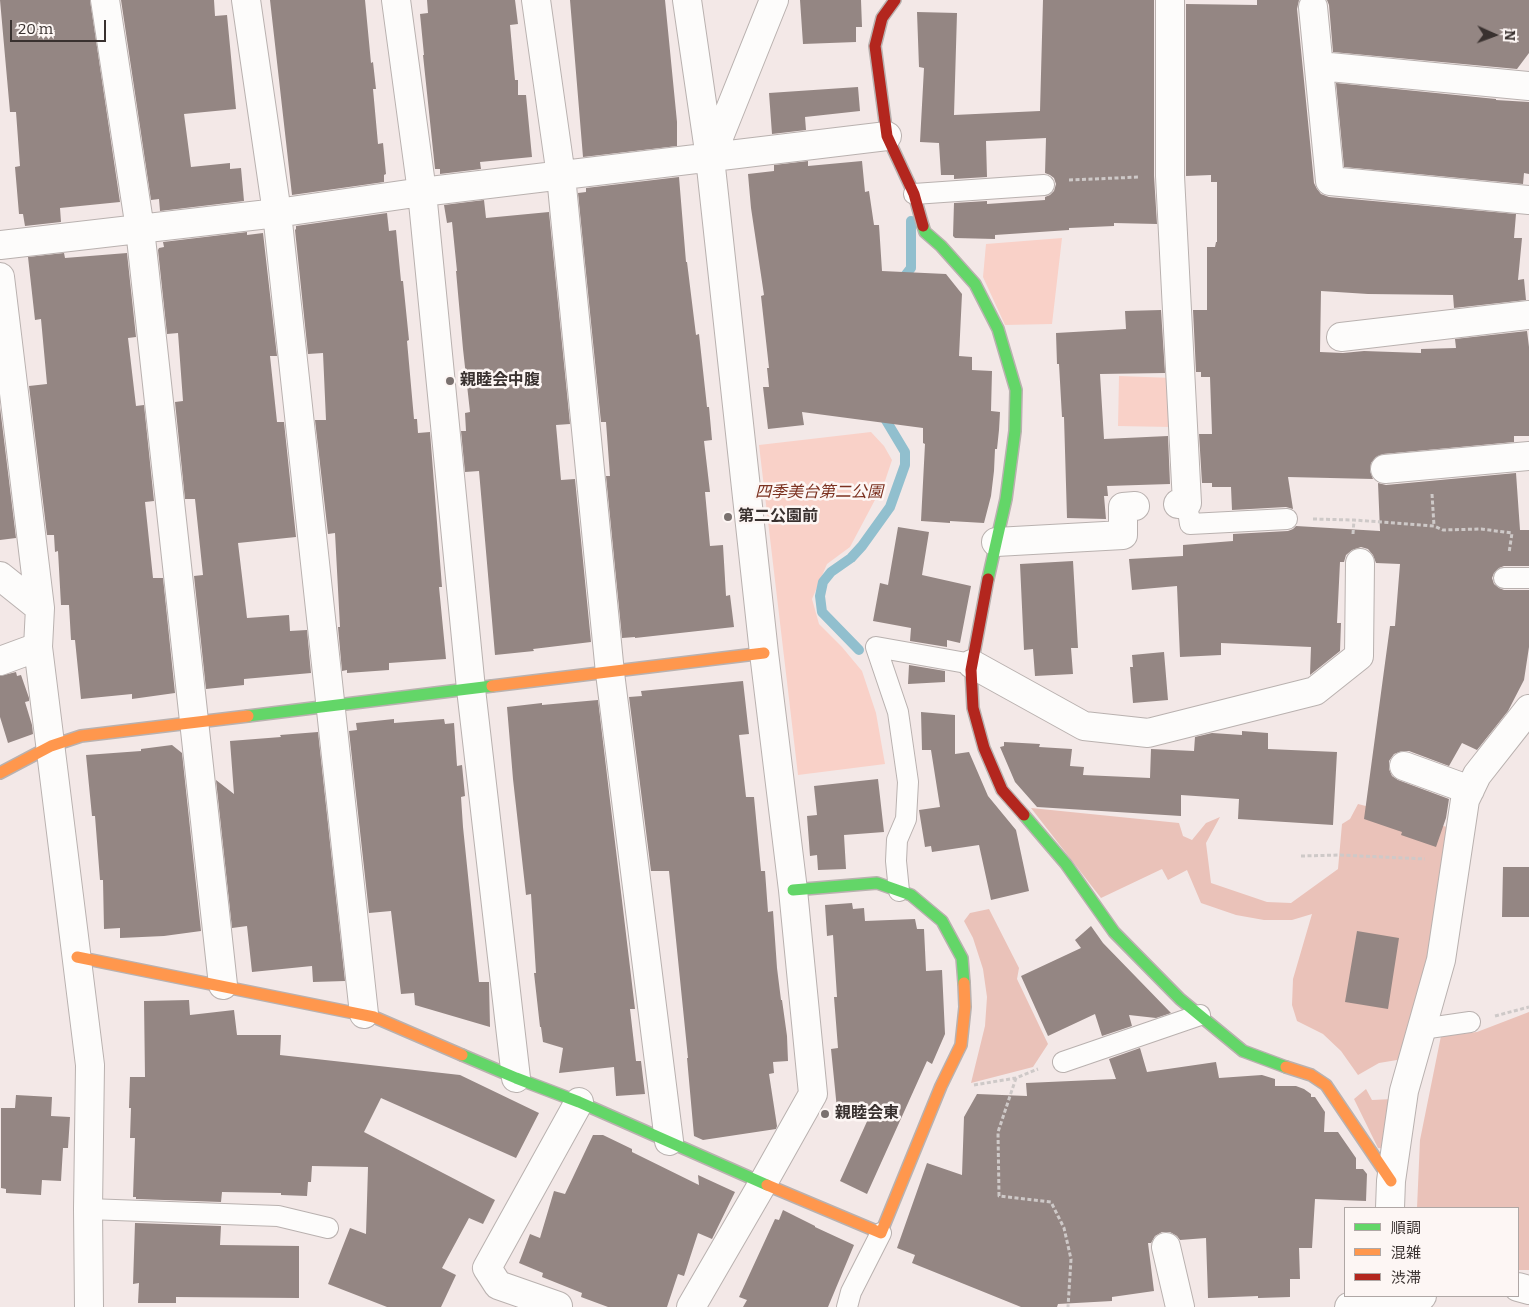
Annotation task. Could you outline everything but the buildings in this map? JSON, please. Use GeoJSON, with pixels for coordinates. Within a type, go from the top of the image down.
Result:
{"type":"FeatureCollection","features":[{"type":"Feature","properties":{"kind":"street"},"geometry":{"type":"LineString","coordinates":[[105,0],[140,229],[223,985]]}},
{"type":"Feature","properties":{"kind":"street"},"geometry":{"type":"LineString","coordinates":[[246,0],[277,213],[364,1014]]}},
{"type":"Feature","properties":{"kind":"street"},"geometry":{"type":"LineString","coordinates":[[396,0],[422,192],[471,689],[516,1078]]}},
{"type":"Feature","properties":{"kind":"street"},"geometry":{"type":"LineString","coordinates":[[536,0],[561,176],[610,672],[669,1141]]}},
{"type":"Feature","properties":{"kind":"street"},"geometry":{"type":"LineString","coordinates":[[687,0],[710,158],[764,653],[794,890],[813,1094],[691,1307]]}},
{"type":"Feature","properties":{"kind":"street"},"geometry":{"type":"LineString","coordinates":[[710,158],[774,0]]}},
{"type":"Feature","properties":{"kind":"street"},"geometry":{"type":"LineString","coordinates":[[895,0],[882,18],[875,46],[887,136],[914,194],[925,232],[941,246],[975,284],[987,307],[998,330],[1016,390],[1015,431],[1006,499],[991,562],[972,664],[973,708],[984,748],[1002,790],[1066,864],[1114,932],[1180,999],[1242,1051],[1311,1075],[1326,1085],[1391,1181]]}},
{"type":"Feature","properties":{"kind":"street"},"geometry":{"type":"LineString","coordinates":[[1170,0],[1170,176],[1182,503]]}},
{"type":"Feature","properties":{"kind":"street"},"geometry":{"type":"LineString","coordinates":[[1313,7],[1330,181],[1529,200]]}},
{"type":"Feature","properties":{"kind":"street"},"geometry":{"type":"LineString","coordinates":[[1319,66],[1529,86]]}},
{"type":"Feature","properties":{"kind":"street"},"geometry":{"type":"LineString","coordinates":[[0,244],[277,213],[422,192],[887,136]]}},
{"type":"Feature","properties":{"kind":"street"},"geometry":{"type":"LineString","coordinates":[[0,277],[40,608],[38,647],[90,1065],[89,1307]]}},
{"type":"Feature","properties":{"kind":"street"},"geometry":{"type":"LineString","coordinates":[[1341,337],[1529,315]]}},
{"type":"Feature","properties":{"kind":"street"},"geometry":{"type":"LineString","coordinates":[[1385,469],[1529,456]]}},
{"type":"Feature","properties":{"kind":"street"},"geometry":{"type":"LineString","coordinates":[[996,542],[1124,534],[1123,507],[1135,506]]}},
{"type":"Feature","properties":{"kind":"street"},"geometry":{"type":"LineString","coordinates":[[972,664],[1084,726],[1148,733],[1315,691],[1359,656],[1360,563]]}},
{"type":"Feature","properties":{"kind":"street"},"geometry":{"type":"LineString","coordinates":[[0,576],[40,608]]}},
{"type":"Feature","properties":{"kind":"street"},"geometry":{"type":"LineString","coordinates":[[0,661],[38,647]]}},
{"type":"Feature","properties":{"kind":"street"},"geometry":{"type":"LineString","coordinates":[[0,773],[51,746],[81,736],[764,653]]}},
{"type":"Feature","properties":{"kind":"street"},"geometry":{"type":"LineString","coordinates":[[1390,1207],[1391,1181],[1404,1091],[1441,960],[1465,800],[1477,775],[1529,709]]}},
{"type":"Feature","properties":{"kind":"street"},"geometry":{"type":"LineString","coordinates":[[1404,766],[1470,790]]}},
{"type":"Feature","properties":{"kind":"street"},"geometry":{"type":"LineString","coordinates":[[77,957],[374,1016],[516,1078],[579,1102],[763,1184],[881,1233],[941,1086],[960,1045],[964,1007],[962,958],[942,921],[911,895],[877,883],[794,890]]}},
{"type":"Feature","properties":{"kind":"street"},"geometry":{"type":"LineString","coordinates":[[558,1306],[498,1286],[487,1268],[579,1102]]}},
{"type":"Feature","properties":{"kind":"street"},"geometry":{"type":"LineString","coordinates":[[1166,1248],[1180,1307]]}},
{"type":"Feature","properties":{"kind":"street"},"geometry":{"type":"LineString","coordinates":[[1349,1307],[1416,1297]]}},
{"type":"Feature","properties":{"kind":"lane"},"geometry":{"type":"LineString","coordinates":[[914,194],[1044,185]]}},
{"type":"Feature","properties":{"kind":"lane"},"geometry":{"type":"LineString","coordinates":[[1182,503],[1190,524],[1287,519]]}},
{"type":"Feature","properties":{"kind":"lane"},"geometry":{"type":"LineString","coordinates":[[1504,578],[1529,578]]}},
{"type":"Feature","properties":{"kind":"lane"},"geometry":{"type":"LineString","coordinates":[[899,891],[896,861],[897,840],[906,819],[908,782],[898,712],[876,647],[972,664]]}},
{"type":"Feature","properties":{"kind":"lane"},"geometry":{"type":"LineString","coordinates":[[1063,1062],[1200,1015]]}},
{"type":"Feature","properties":{"kind":"lane"},"geometry":{"type":"LineString","coordinates":[[1422,1029],[1470,1022]]}},
{"type":"Feature","properties":{"kind":"lane"},"geometry":{"type":"LineString","coordinates":[[88,1209],[278,1216],[328,1228]]}},
{"type":"Feature","properties":{"kind":"lane"},"geometry":{"type":"LineString","coordinates":[[847,1307],[851,1292],[881,1233]]}},
{"type":"Feature","properties":{"kind":"path"},"geometry":{"type":"LineString","coordinates":[[1044,185],[1045,181],[1170,176]]}},
{"type":"Feature","properties":{"kind":"path"},"geometry":{"type":"LineString","coordinates":[[1287,519],[1354,520],[1434,526],[1443,530],[1481,529],[1512,533],[1504,578]]}},
{"type":"Feature","properties":{"kind":"path"},"geometry":{"type":"LineString","coordinates":[[1301,856],[1339,855],[1456,860]]}},
{"type":"Feature","properties":{"kind":"path"},"geometry":{"type":"LineString","coordinates":[[1470,1022],[1529,1007]]}},
{"type":"Feature","properties":{"kind":"path"},"geometry":{"type":"LineString","coordinates":[[941,1086],[960,1087],[1016,1078],[1063,1062]]}},
{"type":"Feature","properties":{"kind":"path"},"geometry":{"type":"LineString","coordinates":[[1016,1078],[998,1132],[999,1196],[1051,1202],[1064,1228],[1071,1259],[1068,1307]]}},
{"type":"Feature","properties":{"kind":"green space"},"geometry":{"type":"Polygon","coordinates":[[[1062,238],[1052,324],[1005,325],[983,277],[986,244],[1062,238]]]}},
{"type":"Feature","properties":{"kind":"green space"},"geometry":{"type":"Polygon","coordinates":[[[1119,376],[1173,378],[1171,427],[1118,426],[1119,376]]]}},
{"type":"Feature","properties":{"kind":"green space","name":"四季美台第二公園"},"geometry":{"type":"Polygon","coordinates":[[[871,432],[884,446],[892,460],[885,481],[850,547],[827,564],[812,599],[819,624],[862,671],[876,713],[885,764],[798,775],[759,445],[871,432]]]}},
{"type":"Feature","properties":{"kind":"shaded area"},"geometry":{"type":"Polygon","coordinates":[[[1358,804],[1451,828],[1435,936],[1403,1059],[1379,1063],[1358,1075],[1341,1051],[1323,1034],[1297,1021],[1292,1005],[1293,979],[1312,914],[1292,920],[1264,920],[1236,915],[1201,903],[1187,870],[1168,880],[1162,869],[1101,898],[1031,808],[1179,823],[1183,836],[1192,840],[1206,823],[1220,817],[1206,843],[1211,883],[1267,902],[1291,903],[1338,869],[1342,824],[1350,819],[1358,804]]]}},
{"type":"Feature","properties":{"kind":"shaded area"},"geometry":{"type":"Polygon","coordinates":[[[989,909],[1019,968],[1017,979],[1048,1044],[1033,1067],[971,1083],[985,1026],[987,997],[983,969],[973,938],[964,921],[970,913],[989,909]]]}},
{"type":"Feature","properties":{"kind":"shaded area"},"geometry":{"type":"Polygon","coordinates":[[[1529,1012],[1529,1270],[1519,1270],[1519,1207],[1417,1207],[1420,1140],[1441,1036],[1477,1032],[1529,1012]]]}},
{"type":"Feature","properties":{"kind":"shaded area"},"geometry":{"type":"Polygon","coordinates":[[[1366,1089],[1372,1100],[1393,1099],[1388,1149],[1378,1148],[1354,1099],[1366,1089]]]}},
{"type":"Feature","properties":{"kind":"waterway"},"geometry":{"type":"LineString","coordinates":[[900,282],[911,268],[911,221]]}},
{"type":"Feature","properties":{"kind":"waterway"},"geometry":{"type":"LineString","coordinates":[[859,650],[822,612],[820,596],[823,582],[831,572],[851,558],[862,546],[890,507],[905,465],[905,452],[884,417],[884,412]]}},
{"type":"Feature","properties":{"kind":"traffic: fast"},"geometry":{"type":"LineString","coordinates":[[923,226],[925,232],[941,246],[975,284],[998,329],[1016,390],[1015,431],[1006,499],[988,579]]}},
{"type":"Feature","properties":{"kind":"traffic: fast"},"geometry":{"type":"LineString","coordinates":[[248,716],[492,686]]}},
{"type":"Feature","properties":{"kind":"traffic: fast"},"geometry":{"type":"LineString","coordinates":[[1024,815],[1066,864],[1114,932],[1180,999],[1243,1051],[1286,1067]]}},
{"type":"Feature","properties":{"kind":"traffic: fast"},"geometry":{"type":"LineString","coordinates":[[793,890],[877,883],[911,895],[942,921],[962,958],[964,983]]}},
{"type":"Feature","properties":{"kind":"traffic: fast"},"geometry":{"type":"LineString","coordinates":[[462,1055],[579,1102],[767,1185]]}},
{"type":"Feature","properties":{"kind":"traffic: slow"},"geometry":{"type":"LineString","coordinates":[[492,686],[764,653]]}},
{"type":"Feature","properties":{"kind":"traffic: slow"},"geometry":{"type":"LineString","coordinates":[[0,773],[51,746],[81,736],[248,716]]}},
{"type":"Feature","properties":{"kind":"traffic: slow"},"geometry":{"type":"LineString","coordinates":[[77,957],[374,1017],[462,1055]]}},
{"type":"Feature","properties":{"kind":"traffic: slow"},"geometry":{"type":"LineString","coordinates":[[767,1185],[881,1233],[941,1086],[961,1045],[965,1007],[964,983]]}},
{"type":"Feature","properties":{"kind":"traffic: slow"},"geometry":{"type":"LineString","coordinates":[[1286,1067],[1311,1075],[1326,1085],[1391,1181]]}},
{"type":"Feature","properties":{"kind":"traffic: jam"},"geometry":{"type":"LineString","coordinates":[[895,0],[882,18],[875,46],[887,136],[914,194],[923,226]]}},
{"type":"Feature","properties":{"kind":"traffic: jam"},"geometry":{"type":"LineString","coordinates":[[988,579],[971,670],[973,708],[984,748],[1002,790],[1024,815]]}},
{"type":"Feature","properties":{"kind":"place","name":"親睦会中腹"},"geometry":{"type":"Point","coordinates":[450,381]}},
{"type":"Feature","properties":{"kind":"place","name":"第二公園前"},"geometry":{"type":"Point","coordinates":[728,517]}},
{"type":"Feature","properties":{"kind":"place","name":"親睦会東"},"geometry":{"type":"Point","coordinates":[825,1114]}}]}
